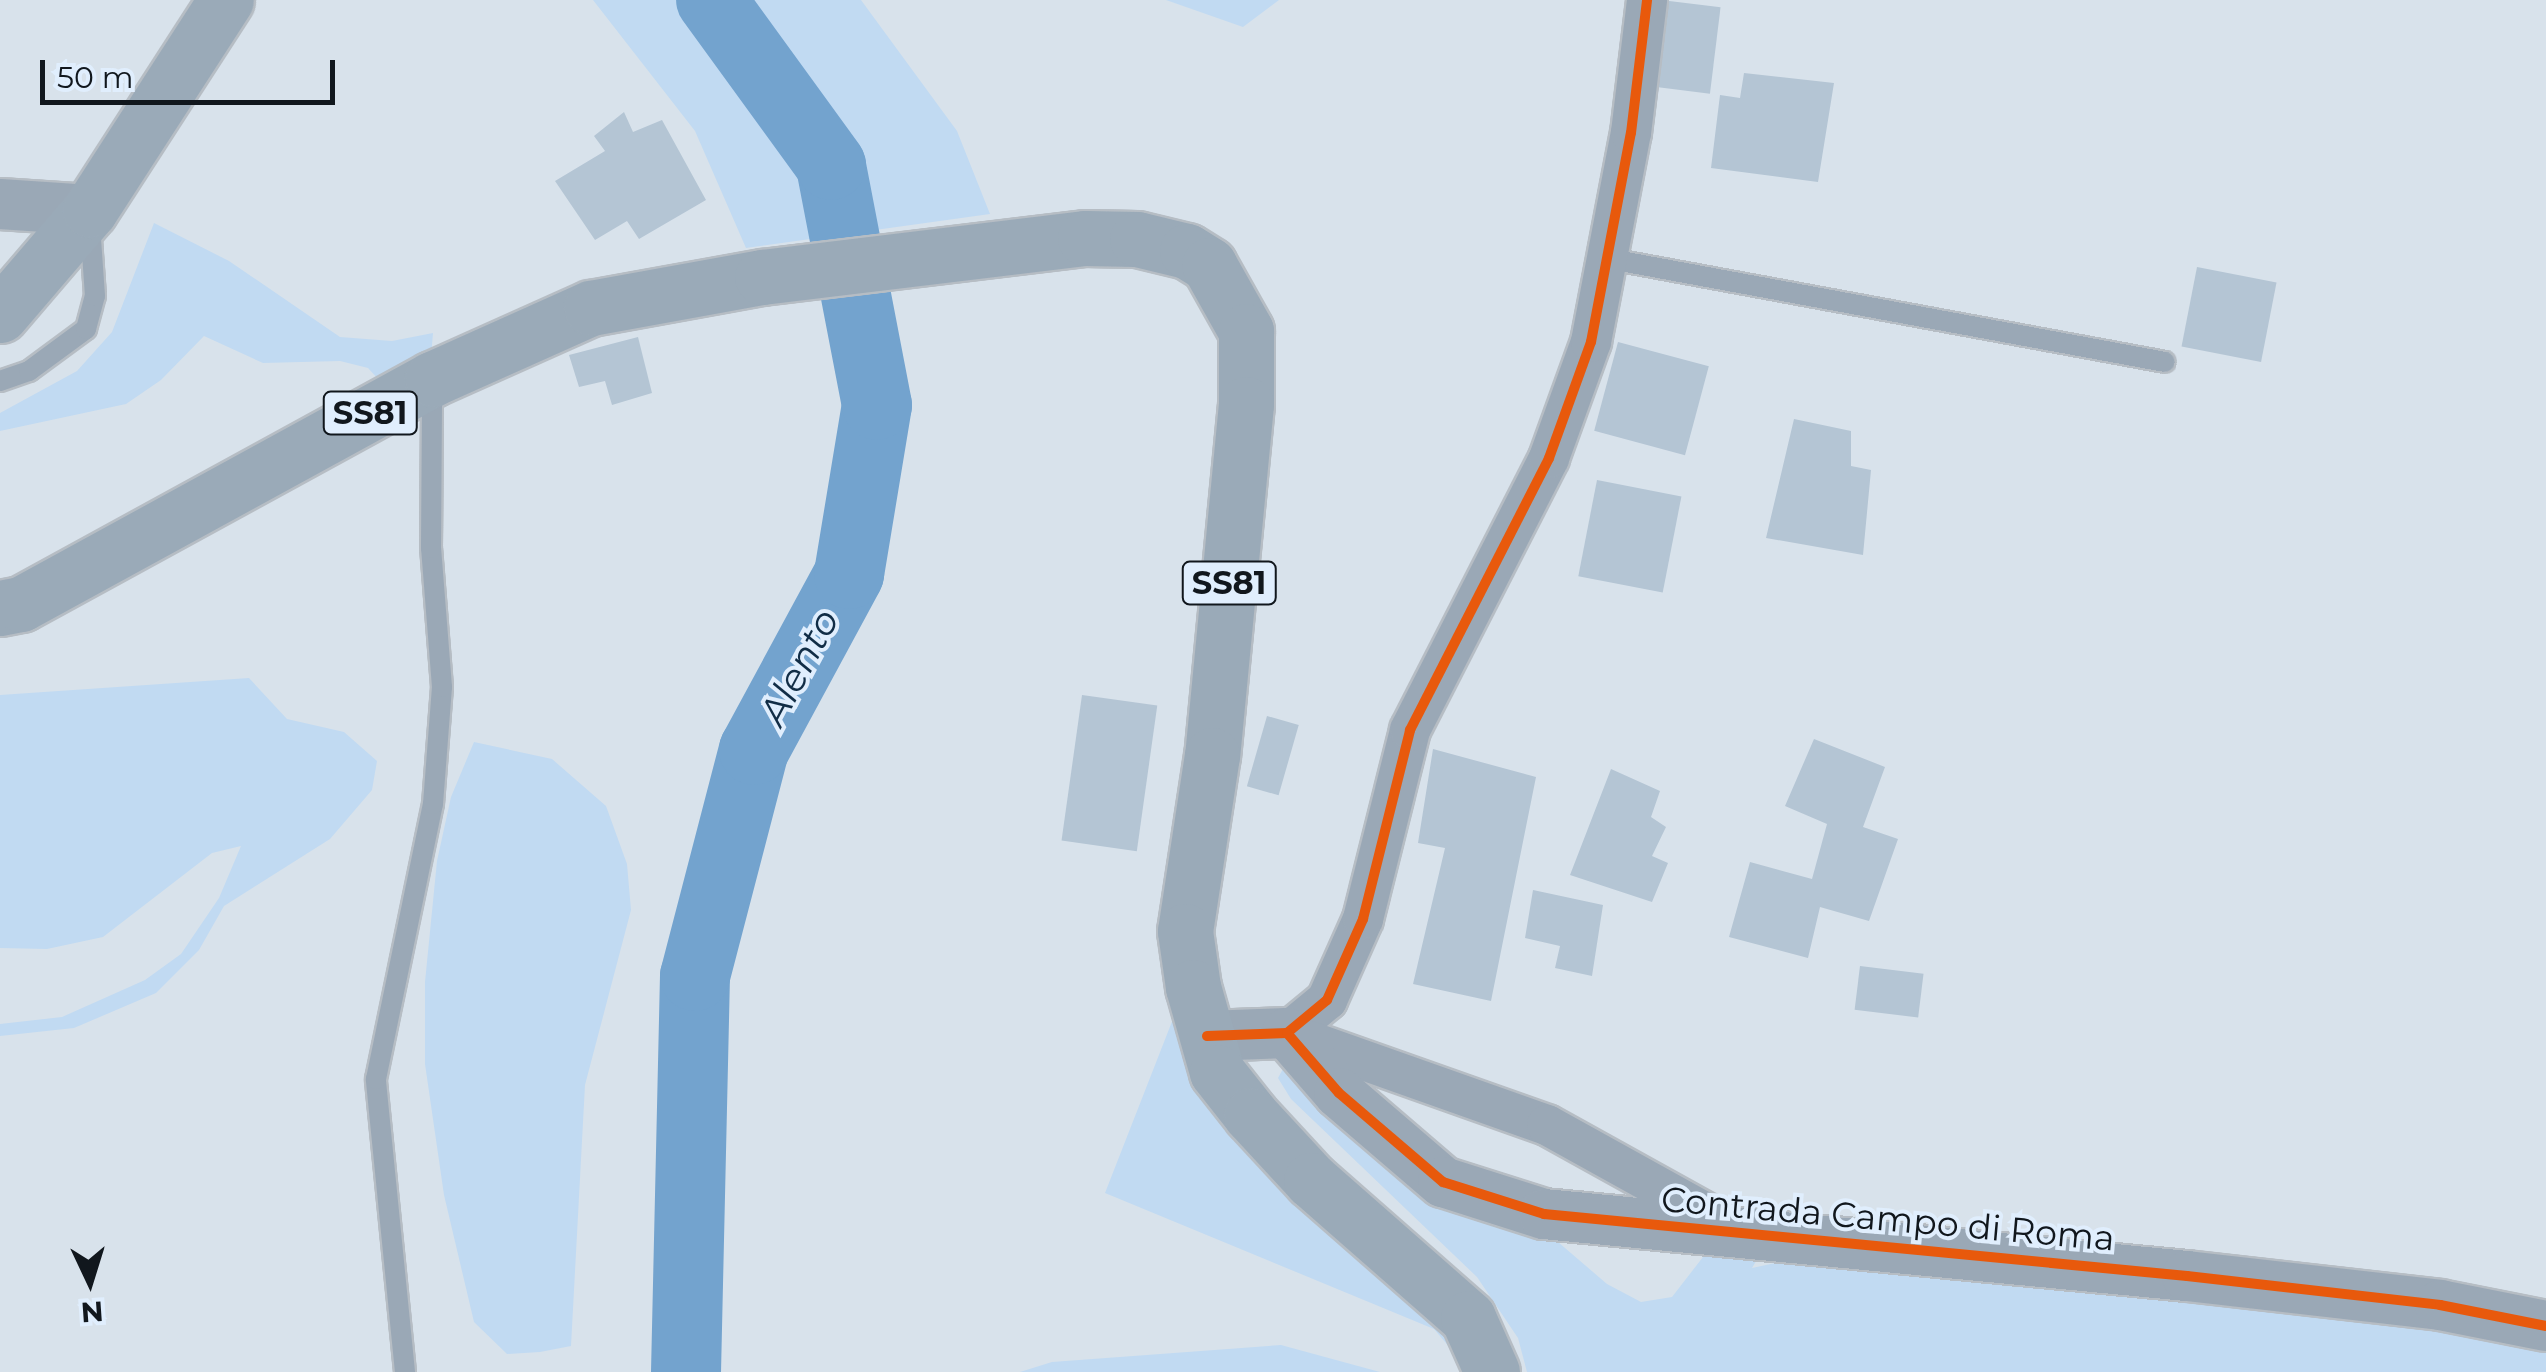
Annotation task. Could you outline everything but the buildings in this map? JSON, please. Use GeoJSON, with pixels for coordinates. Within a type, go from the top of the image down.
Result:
{"type":"FeatureCollection","features":[{"type":"Feature","properties":{"kind":"main road"},"geometry":{"type":"LineString","coordinates":[[0,315],[90,210],[226,0]]}},
{"type":"Feature","properties":{"kind":"main road","name":"SS81"},"geometry":{"type":"LineString","coordinates":[[0,608],[22,604],[432,378],[591,308],[762,276],[1085,238],[1137,238],[1187,251],[1209,265],[1246,331],[1246,404],[1214,735],[1185,931],[1207,1036],[1218,1072],[1251,1115],[1311,1180],[1468,1318],[1492,1372]]}},
{"type":"Feature","properties":{"kind":"street"},"geometry":{"type":"LineString","coordinates":[[1287,1033],[1326,1000],[1363,919],[1410,730],[1549,458],[1591,342],[1610,260],[1646,0]]}},
{"type":"Feature","properties":{"kind":"street"},"geometry":{"type":"LineString","coordinates":[[0,204],[90,210]]}},
{"type":"Feature","properties":{"kind":"street"},"geometry":{"type":"LineString","coordinates":[[1207,1036],[1287,1033],[1547,1125],[1742,1234]]}},
{"type":"Feature","properties":{"kind":"street","name":"Contrada Campo di Roma"},"geometry":{"type":"LineString","coordinates":[[1287,1033],[1340,1093],[1443,1182],[1544,1214],[1742,1234],[1899,1244],[2440,1305],[2546,1326]]}},
{"type":"Feature","properties":{"kind":"lane"},"geometry":{"type":"LineString","coordinates":[[0,381],[29,371],[86,328],[94,296],[90,210]]}},
{"type":"Feature","properties":{"kind":"lane"},"geometry":{"type":"LineString","coordinates":[[1610,260],[2165,362]]}},
{"type":"Feature","properties":{"kind":"lane"},"geometry":{"type":"LineString","coordinates":[[405,1372],[376,1079],[434,804],[442,687],[431,548],[432,378]]}},
{"type":"Feature","properties":{"kind":"shaded area"},"geometry":{"type":"Polygon","coordinates":[[[593,0],[861,0],[957,131],[990,214],[746,248],[695,131],[593,0]]]}},
{"type":"Feature","properties":{"kind":"shaded area"},"geometry":{"type":"Polygon","coordinates":[[[1166,0],[1279,0],[1243,27],[1166,0]]]}},
{"type":"Feature","properties":{"kind":"shaded area"},"geometry":{"type":"Polygon","coordinates":[[[154,223],[229,261],[340,337],[392,341],[433,333],[431,357],[379,380],[368,368],[340,361],[263,363],[204,336],[161,380],[126,404],[0,431],[0,413],[77,371],[112,332],[154,223]]]}},
{"type":"Feature","properties":{"kind":"shaded area"},"geometry":{"type":"Polygon","coordinates":[[[249,678],[287,719],[344,732],[377,761],[372,790],[330,839],[224,906],[199,950],[156,993],[74,1028],[0,1036],[0,1024],[62,1017],[145,980],[181,954],[219,898],[241,846],[212,853],[103,937],[47,949],[0,948],[0,695],[249,678]]]}},
{"type":"Feature","properties":{"kind":"shaded area"},"geometry":{"type":"Polygon","coordinates":[[[474,742],[552,759],[606,806],[627,864],[631,910],[585,1085],[571,1346],[540,1352],[507,1354],[474,1322],[444,1195],[425,1064],[425,982],[437,861],[451,797],[474,742]]]}},
{"type":"Feature","properties":{"kind":"shaded area"},"geometry":{"type":"Polygon","coordinates":[[[1173,1019],[1193,1023],[1442,1309],[1468,1369],[1434,1329],[1105,1193],[1173,1019]]]}},
{"type":"Feature","properties":{"kind":"shaded area"},"geometry":{"type":"Polygon","coordinates":[[[1284,1067],[1558,1242],[1607,1284],[1641,1302],[1672,1297],[1710,1248],[1763,1249],[1752,1268],[1803,1257],[2546,1339],[2546,1372],[1527,1372],[1518,1338],[1477,1277],[1291,1099],[1278,1078],[1284,1067]]]}},
{"type":"Feature","properties":{"kind":"shaded area"},"geometry":{"type":"Polygon","coordinates":[[[1281,1345],[1380,1372],[1020,1372],[1052,1362],[1281,1345]]]}},
{"type":"Feature","properties":{"kind":"waterway","name":"Alento"},"geometry":{"type":"LineString","coordinates":[[686,1372],[695,976],[754,750],[849,574],[877,405],[831,165],[711,0]]}},
{"type":"Feature","properties":{"kind":"cycle path"},"geometry":{"type":"LineString","coordinates":[[1287,1033],[1327,1000],[1363,919],[1410,730],[1549,458],[1591,342],[1631,133],[1647,0]]}},
{"type":"Feature","properties":{"kind":"cycle path"},"geometry":{"type":"LineString","coordinates":[[1207,1036],[1287,1033],[1339,1093],[1443,1182],[1544,1214],[2187,1276],[2440,1305],[2546,1326]]}}]}
